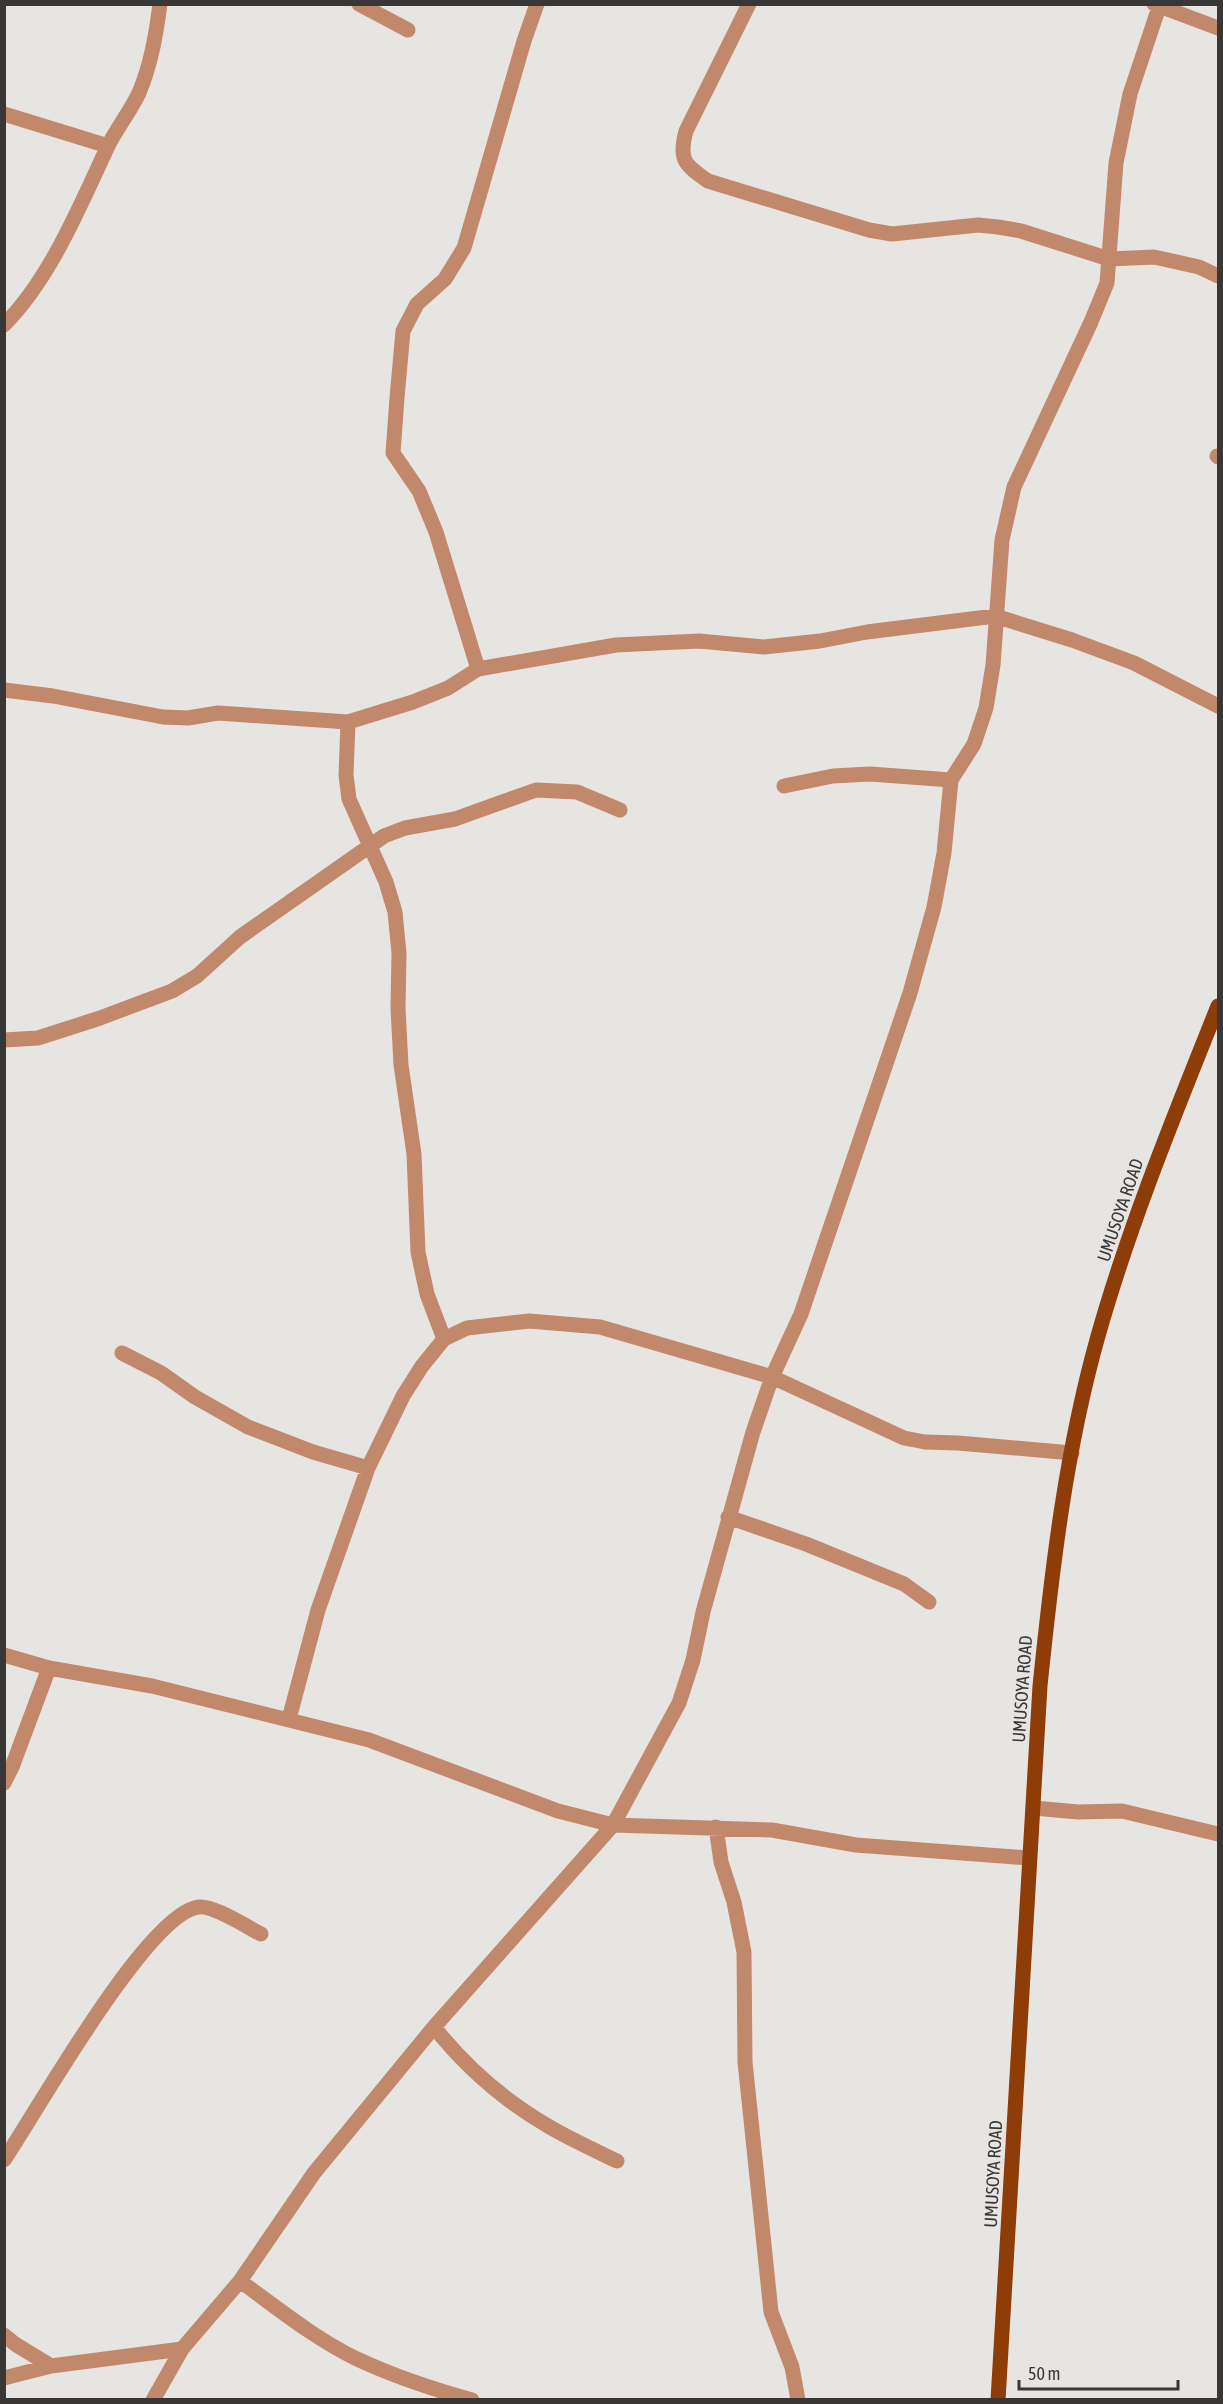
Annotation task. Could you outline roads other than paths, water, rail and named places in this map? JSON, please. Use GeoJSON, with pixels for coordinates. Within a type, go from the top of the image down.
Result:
{"type":"FeatureCollection","features":[{"type":"Feature","properties":{"kind":"main road","name":"UMUSOYA ROAD"},"geometry":{"type":"LineString","coordinates":[[998,2400],[1029,1858],[1040,1686],[1049,1592],[1072,1453],[1098,1336],[1169,1128],[1218,1006]]}},
{"type":"Feature","properties":{"kind":"street"},"geometry":{"type":"LineString","coordinates":[[4,325],[39,279],[79,212],[108,146],[139,93],[154,46],[160,4]]}},
{"type":"Feature","properties":{"kind":"street"},"geometry":{"type":"LineString","coordinates":[[359,4],[408,30]]}},
{"type":"Feature","properties":{"kind":"street"},"geometry":{"type":"LineString","coordinates":[[478,669],[436,532],[419,491],[393,453],[397,398],[403,331],[417,304],[445,279],[464,248],[524,41],[537,4]]}},
{"type":"Feature","properties":{"kind":"street"},"geometry":{"type":"LineString","coordinates":[[750,4],[686,131],[681,147],[687,166],[708,181],[869,230],[899,234],[978,225],[998,227],[1022,231],[1109,259],[1154,257],[1199,267],[1218,276]]}},
{"type":"Feature","properties":{"kind":"street"},"geometry":{"type":"LineString","coordinates":[[153,2400],[182,2349],[240,2281],[314,2173],[434,2027],[613,1825],[679,1704],[693,1660],[728,1517],[753,1431],[772,1377],[801,1314],[910,993],[934,907],[944,853],[951,780],[974,744],[986,708],[993,665],[1002,540],[1014,487],[1107,283],[1116,163],[1130,94],[1158,6],[1218,28]]}},
{"type":"Feature","properties":{"kind":"street"},"geometry":{"type":"LineString","coordinates":[[4,114],[108,146]]}},
{"type":"Feature","properties":{"kind":"street"},"geometry":{"type":"LineString","coordinates":[[4,690],[53,696],[163,717],[188,718],[218,714],[348,722],[381,714],[422,698],[448,687],[478,669],[616,645],[699,642],[764,647],[820,642],[867,632],[995,616],[1072,640],[1134,663],[1218,706]]}},
{"type":"Feature","properties":{"kind":"street"},"geometry":{"type":"LineString","coordinates":[[348,722],[346,775],[349,799],[386,882],[395,912],[399,953],[398,1008],[401,1065],[414,1154],[418,1251],[427,1294],[444,1339]]}},
{"type":"Feature","properties":{"kind":"street"},"geometry":{"type":"LineString","coordinates":[[784,786],[833,776],[852,775],[951,780]]}},
{"type":"Feature","properties":{"kind":"street"},"geometry":{"type":"LineString","coordinates":[[4,1040],[38,1038],[172,991],[197,976],[240,937],[370,844],[405,828],[455,819],[536,790],[577,792],[620,810]]}},
{"type":"Feature","properties":{"kind":"street"},"geometry":{"type":"LineString","coordinates":[[290,1719],[318,1610],[369,1468],[403,1396],[422,1366],[444,1339],[467,1328],[529,1321],[600,1327],[772,1377],[904,1438],[925,1442],[1072,1453]]}},
{"type":"Feature","properties":{"kind":"street"},"geometry":{"type":"LineString","coordinates":[[122,1353],[161,1372],[195,1397],[248,1427],[313,1452],[369,1468]]}},
{"type":"Feature","properties":{"kind":"street"},"geometry":{"type":"LineString","coordinates":[[728,1517],[806,1544],[904,1584],[928,1602]]}},
{"type":"Feature","properties":{"kind":"street"},"geometry":{"type":"LineString","coordinates":[[4,1655],[49,1668],[152,1686],[369,1740],[558,1811],[613,1825],[772,1830],[856,1845],[1029,1858]]}},
{"type":"Feature","properties":{"kind":"street"},"geometry":{"type":"LineString","coordinates":[[4,1783],[49,1668]]}},
{"type":"Feature","properties":{"kind":"street"},"geometry":{"type":"LineString","coordinates":[[1034,1808],[1078,1812],[1122,1811],[1218,1833]]}},
{"type":"Feature","properties":{"kind":"street"},"geometry":{"type":"LineString","coordinates":[[716,1827],[721,1862],[734,1902],[744,1952],[745,2062],[771,2312],[792,2367],[798,2400]]}},
{"type":"Feature","properties":{"kind":"street"},"geometry":{"type":"LineString","coordinates":[[4,2160],[105,2000],[162,1932],[189,1909],[206,1907],[261,1934]]}},
{"type":"Feature","properties":{"kind":"street"},"geometry":{"type":"LineString","coordinates":[[434,2027],[458,2056],[547,2126],[617,2161]]}},
{"type":"Feature","properties":{"kind":"street"},"geometry":{"type":"LineString","coordinates":[[240,2281],[293,2320],[353,2357],[429,2394],[472,2400]]}},
{"type":"Feature","properties":{"kind":"street"},"geometry":{"type":"LineString","coordinates":[[4,2335],[51,2366]]}},
{"type":"Feature","properties":{"kind":"street"},"geometry":{"type":"LineString","coordinates":[[4,2378],[51,2366],[182,2349]]}}]}
